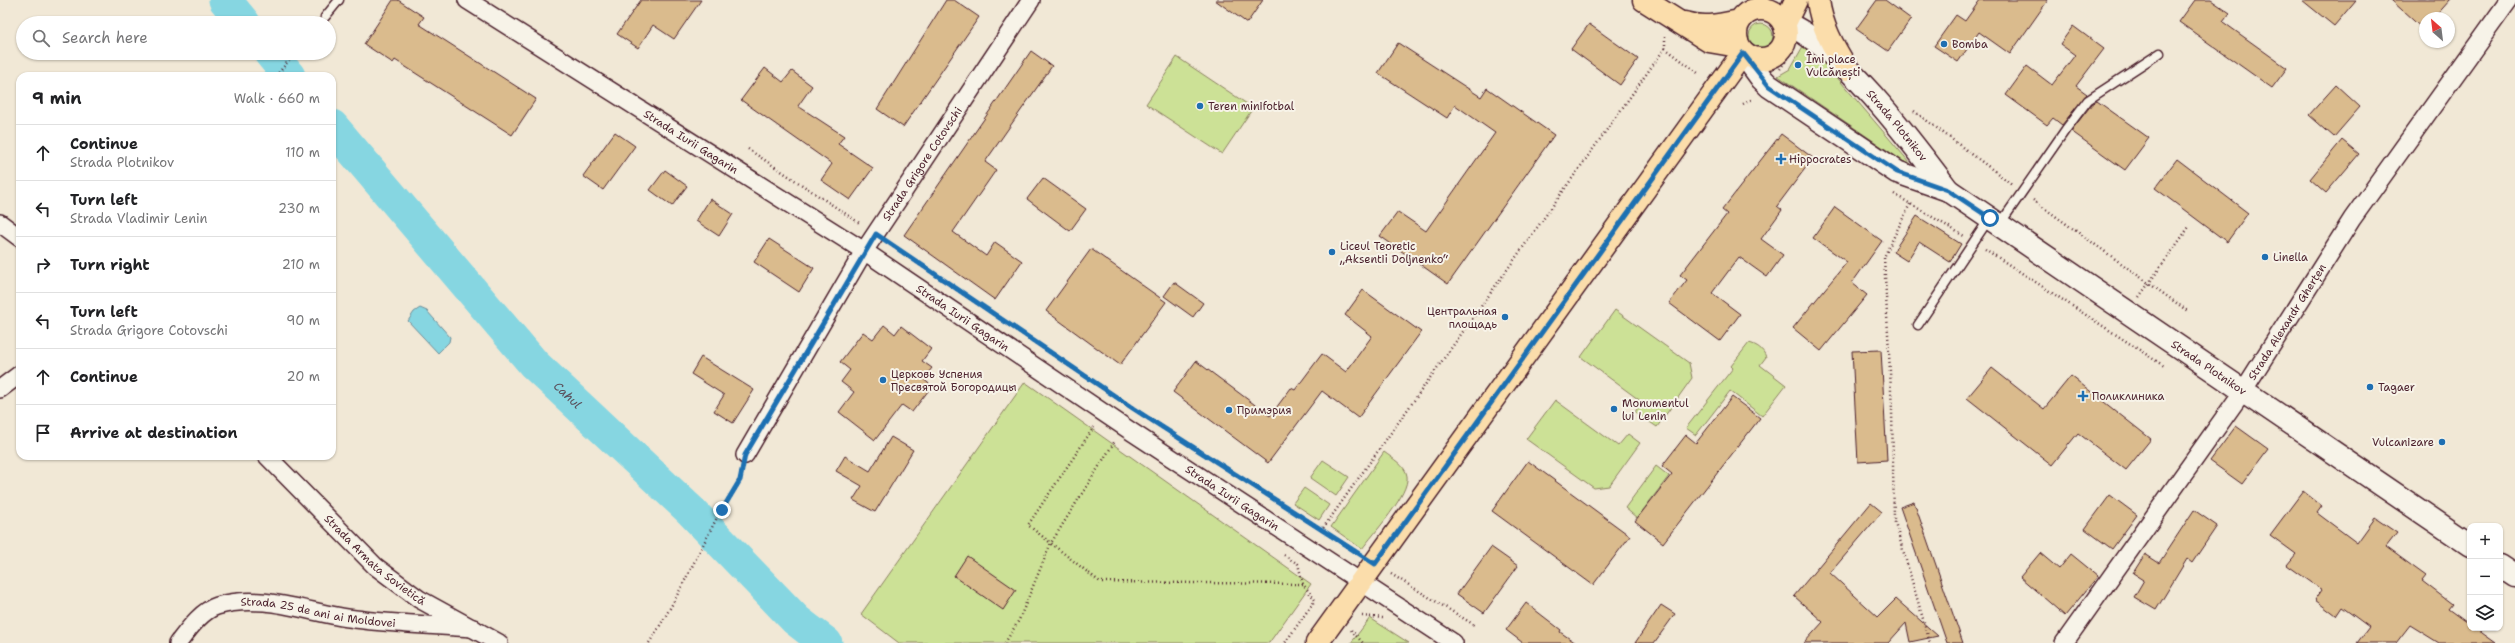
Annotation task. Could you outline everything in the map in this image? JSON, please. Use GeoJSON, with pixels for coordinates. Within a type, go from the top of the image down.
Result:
{"type":"FeatureCollection","features":[{"type":"Feature","properties":{"kind":"main road"},"geometry":{"type":"LineString","coordinates":[[1644,0],[1670,28],[1741,50],[1759,60],[1775,56],[1785,43],[1785,22],[1796,0]]}},
{"type":"Feature","properties":{"kind":"main road"},"geometry":{"type":"LineString","coordinates":[[1818,0],[1823,22],[1830,39],[1847,70]]}},
{"type":"Feature","properties":{"kind":"main road"},"geometry":{"type":"LineString","coordinates":[[1317,643],[1375,564],[1741,50],[1736,29],[1744,14],[1764,4],[1785,22]]}},
{"type":"Feature","properties":{"kind":"main road"},"geometry":{"type":"LineString","coordinates":[[1670,28],[1697,27],[1739,21]]}},
{"type":"Feature","properties":{"kind":"main road","name":"Strada Plotnikov"},"geometry":{"type":"LineString","coordinates":[[1785,22],[1808,34],[1847,70],[1917,148],[1948,190]]}},
{"type":"Feature","properties":{"kind":"main road","name":"Strada Plotnikov"},"geometry":{"type":"LineString","coordinates":[[1741,50],[1769,86],[1897,172],[1948,190],[2467,543]]}},
{"type":"Feature","properties":{"kind":"main road"},"geometry":{"type":"LineString","coordinates":[[2503,568],[2515,576]]}},
{"type":"Feature","properties":{"kind":"street","name":"Strada Iurii Gagarin"},"geometry":{"type":"LineString","coordinates":[[467,0],[864,251],[1361,583],[1454,643]]}},
{"type":"Feature","properties":{"kind":"street","name":"Strada Grigore Cotovschi"},"geometry":{"type":"LineString","coordinates":[[745,455],[864,251],[1031,0]]}},
{"type":"Feature","properties":{"kind":"street","name":"Strada Alexandr Gherțen"},"geometry":{"type":"LineString","coordinates":[[2064,643],[2243,391],[2352,219],[2509,0]]}},
{"type":"Feature","properties":{"kind":"street"},"geometry":{"type":"LineString","coordinates":[[0,223],[16,235]]}},
{"type":"Feature","properties":{"kind":"street"},"geometry":{"type":"LineString","coordinates":[[0,389],[16,377]]}},
{"type":"Feature","properties":{"kind":"street","name":"Strada Armata Sovietică"},"geometry":{"type":"LineString","coordinates":[[270,460],[375,566],[419,599],[499,643]]}},
{"type":"Feature","properties":{"kind":"street","name":"Strada 25 de ani ai Moldovei"},"geometry":{"type":"LineString","coordinates":[[178,643],[194,623],[216,607],[246,601],[280,605],[354,619],[473,628]]}},
{"type":"Feature","properties":{"kind":"lane"},"geometry":{"type":"LineString","coordinates":[[326,16],[339,0]]}},
{"type":"Feature","properties":{"kind":"lane"},"geometry":{"type":"LineString","coordinates":[[1918,325],[1995,222],[2023,192],[2066,129],[2088,100],[2160,53]]}},
{"type":"Feature","properties":{"kind":"path"},"geometry":{"type":"LineString","coordinates":[[1298,564],[1665,48],[1670,28]]}},
{"type":"Feature","properties":{"kind":"path"},"geometry":{"type":"LineString","coordinates":[[1775,75],[1798,45]]}},
{"type":"Feature","properties":{"kind":"path"},"geometry":{"type":"LineString","coordinates":[[1665,48],[1698,73]]}},
{"type":"Feature","properties":{"kind":"path"},"geometry":{"type":"LineString","coordinates":[[279,72],[289,60]]}},
{"type":"Feature","properties":{"kind":"path"},"geometry":{"type":"LineString","coordinates":[[1911,109],[2148,284],[2189,312]]}},
{"type":"Feature","properties":{"kind":"path"},"geometry":{"type":"LineString","coordinates":[[748,149],[1128,404],[1375,564],[1476,626]]}},
{"type":"Feature","properties":{"kind":"path"},"geometry":{"type":"LineString","coordinates":[[1910,204],[1884,256],[1892,410],[1894,519],[1930,643]]}},
{"type":"Feature","properties":{"kind":"path"},"geometry":{"type":"LineString","coordinates":[[2110,331],[2128,312],[2189,227]]}},
{"type":"Feature","properties":{"kind":"path"},"geometry":{"type":"LineString","coordinates":[[1088,422],[1100,430]]}},
{"type":"Feature","properties":{"kind":"path"},"geometry":{"type":"LineString","coordinates":[[1094,427],[1028,525],[1100,582],[1303,584]]}},
{"type":"Feature","properties":{"kind":"path"},"geometry":{"type":"LineString","coordinates":[[1110,437],[1122,445]]}},
{"type":"Feature","properties":{"kind":"path"},"geometry":{"type":"LineString","coordinates":[[1005,643],[1019,620],[1051,543],[1115,441]]}},
{"type":"Feature","properties":{"kind":"path"},"geometry":{"type":"LineString","coordinates":[[649,643],[669,612],[722,510],[740,480],[745,455]]}},
{"type":"Feature","properties":{"kind":"path"},"geometry":{"type":"LineString","coordinates":[[1278,551],[1298,564],[1303,584],[1315,600],[1285,643]]}},
{"type":"Feature","properties":{"kind":"path"},"geometry":{"type":"LineString","coordinates":[[1356,619],[1361,616],[1388,619],[1396,606],[1412,587]]}},
{"type":"Feature","properties":{"kind":"green space"},"geometry":{"type":"Polygon","coordinates":[[[1761,24],[1769,28],[1773,36],[1769,44],[1761,48],[1753,44],[1749,36],[1753,28],[1761,24]]]}},
{"type":"Feature","properties":{"kind":"green space"},"geometry":{"type":"Polygon","coordinates":[[[1806,41],[1916,170],[1778,76],[1790,69],[1806,41]]]}},
{"type":"Feature","properties":{"kind":"green space","name":"Teren minifotbal"},"geometry":{"type":"Polygon","coordinates":[[[1177,57],[1253,108],[1222,154],[1146,104],[1177,57]]]}},
{"type":"Feature","properties":{"kind":"green space"},"geometry":{"type":"Polygon","coordinates":[[[1615,310],[1689,363],[1692,378],[1657,427],[1635,412],[1642,402],[1581,357],[1615,310]]]}},
{"type":"Feature","properties":{"kind":"green space"},"geometry":{"type":"Polygon","coordinates":[[[1749,343],[1755,345],[1765,354],[1766,357],[1760,365],[1786,385],[1762,416],[1730,391],[1696,435],[1686,428],[1733,368],[1731,366],[1749,343]]]}},
{"type":"Feature","properties":{"kind":"green space"},"geometry":{"type":"Polygon","coordinates":[[[1025,382],[1311,584],[1269,643],[899,643],[861,614],[1025,382]]]}},
{"type":"Feature","properties":{"kind":"green space"},"geometry":{"type":"Polygon","coordinates":[[[1555,400],[1618,446],[1628,434],[1640,443],[1609,486],[1594,488],[1526,439],[1555,400]]]}},
{"type":"Feature","properties":{"kind":"green space"},"geometry":{"type":"Polygon","coordinates":[[[1384,452],[1398,462],[1404,469],[1407,476],[1406,484],[1403,493],[1390,514],[1362,549],[1331,527],[1384,452]]]}},
{"type":"Feature","properties":{"kind":"green space"},"geometry":{"type":"Polygon","coordinates":[[[1323,460],[1349,477],[1336,496],[1310,478],[1323,460]]]}},
{"type":"Feature","properties":{"kind":"green space"},"geometry":{"type":"Polygon","coordinates":[[[1656,466],[1669,476],[1637,518],[1625,508],[1656,466]]]}},
{"type":"Feature","properties":{"kind":"green space"},"geometry":{"type":"Polygon","coordinates":[[[1304,488],[1329,505],[1319,520],[1293,503],[1304,488]]]}},
{"type":"Feature","properties":{"kind":"green space"},"geometry":{"type":"Polygon","coordinates":[[[1370,618],[1409,643],[1351,643],[1370,618]]]}},
{"type":"Feature","properties":{"kind":"water"},"geometry":{"type":"Polygon","coordinates":[[[420,308],[427,311],[450,337],[449,342],[438,353],[408,321],[414,312],[420,308]]]}},
{"type":"Feature","properties":{"kind":"building"},"geometry":{"type":"Polygon","coordinates":[[[393,0],[398,0],[424,17],[419,24],[536,99],[512,135],[395,60],[393,63],[364,44],[393,0]]]}},
{"type":"Feature","properties":{"kind":"building"},"geometry":{"type":"Polygon","coordinates":[[[641,0],[701,0],[674,39],[653,25],[638,48],[617,34],[641,0]]]}},
{"type":"Feature","properties":{"kind":"building"},"geometry":{"type":"Polygon","coordinates":[[[946,0],[954,0],[979,17],[903,127],[877,109],[946,0]]]}},
{"type":"Feature","properties":{"kind":"building"},"geometry":{"type":"Polygon","coordinates":[[[1215,0],[1263,0],[1247,23],[1215,0]]]}},
{"type":"Feature","properties":{"kind":"building"},"geometry":{"type":"Polygon","coordinates":[[[1877,0],[1885,0],[1911,19],[1888,51],[1856,29],[1877,0]]]}},
{"type":"Feature","properties":{"kind":"building"},"geometry":{"type":"Polygon","coordinates":[[[1980,0],[2048,0],[2010,54],[1979,32],[1958,62],[1934,46],[1956,15],[1965,21],[1980,0]]]}},
{"type":"Feature","properties":{"kind":"building"},"geometry":{"type":"Polygon","coordinates":[[[2195,0],[2211,0],[2230,13],[2223,22],[2287,68],[2272,88],[2179,22],[2195,0]]]}},
{"type":"Feature","properties":{"kind":"building"},"geometry":{"type":"Polygon","coordinates":[[[2302,0],[2356,0],[2334,26],[2302,0]]]}},
{"type":"Feature","properties":{"kind":"building"},"geometry":{"type":"Polygon","coordinates":[[[2391,0],[2450,0],[2439,12],[2419,12],[2419,26],[2391,0]]]}},
{"type":"Feature","properties":{"kind":"building"},"geometry":{"type":"Polygon","coordinates":[[[1589,24],[1638,59],[1620,85],[1571,49],[1589,24]]]}},
{"type":"Feature","properties":{"kind":"building"},"geometry":{"type":"Polygon","coordinates":[[[2073,26],[2104,49],[2076,86],[2087,94],[2062,125],[2053,118],[2047,125],[2006,95],[2027,66],[2052,85],[2075,55],[2060,44],[2073,26]]]}},
{"type":"Feature","properties":{"kind":"building"},"geometry":{"type":"Polygon","coordinates":[[[1398,43],[1481,97],[1487,88],[1554,135],[1448,284],[1380,236],[1398,212],[1426,231],[1495,133],[1455,105],[1447,118],[1378,73],[1398,43]]]}},
{"type":"Feature","properties":{"kind":"building"},"geometry":{"type":"Polygon","coordinates":[[[1031,51],[1052,66],[985,162],[996,170],[953,232],[986,256],[995,242],[1022,261],[995,300],[904,235],[1031,51]]]}},
{"type":"Feature","properties":{"kind":"building"},"geometry":{"type":"Polygon","coordinates":[[[765,68],[783,82],[792,71],[812,86],[798,106],[844,136],[838,144],[873,168],[850,200],[821,180],[832,164],[741,100],[765,68]]]}},
{"type":"Feature","properties":{"kind":"building"},"geometry":{"type":"Polygon","coordinates":[[[2336,85],[2360,107],[2334,137],[2309,115],[2336,85]]]}},
{"type":"Feature","properties":{"kind":"building"},"geometry":{"type":"Polygon","coordinates":[[[2097,101],[2149,138],[2125,170],[2071,131],[2092,104],[2097,101]]]}},
{"type":"Feature","properties":{"kind":"building"},"geometry":{"type":"Polygon","coordinates":[[[615,132],[635,146],[603,190],[583,176],[615,132]]]}},
{"type":"Feature","properties":{"kind":"building"},"geometry":{"type":"Polygon","coordinates":[[[1781,134],[1813,158],[1777,206],[1782,210],[1761,239],[1783,255],[1767,277],[1739,257],[1712,293],[1740,314],[1720,341],[1669,303],[1687,280],[1680,275],[1727,214],[1722,210],[1781,134]]]}},
{"type":"Feature","properties":{"kind":"building"},"geometry":{"type":"Polygon","coordinates":[[[2342,140],[2359,154],[2326,193],[2310,179],[2342,140]]]}},
{"type":"Feature","properties":{"kind":"building"},"geometry":{"type":"Polygon","coordinates":[[[2177,159],[2248,213],[2227,242],[2155,188],[2177,159]]]}},
{"type":"Feature","properties":{"kind":"building"},"geometry":{"type":"Polygon","coordinates":[[[665,170],[687,186],[672,206],[650,190],[665,170]]]}},
{"type":"Feature","properties":{"kind":"building"},"geometry":{"type":"Polygon","coordinates":[[[1043,178],[1086,209],[1070,231],[1027,199],[1043,178]]]}},
{"type":"Feature","properties":{"kind":"building"},"geometry":{"type":"Polygon","coordinates":[[[710,199],[733,214],[719,236],[696,221],[710,199]]]}},
{"type":"Feature","properties":{"kind":"building"},"geometry":{"type":"Polygon","coordinates":[[[1835,207],[1882,241],[1852,283],[1867,295],[1821,351],[1793,328],[1847,262],[1813,238],[1835,207]]]}},
{"type":"Feature","properties":{"kind":"building"},"geometry":{"type":"Polygon","coordinates":[[[1917,216],[1961,244],[1950,262],[1919,242],[1907,261],[1893,252],[1917,216]]]}},
{"type":"Feature","properties":{"kind":"building"},"geometry":{"type":"Polygon","coordinates":[[[769,239],[814,268],[799,292],[754,262],[769,239]]]}},
{"type":"Feature","properties":{"kind":"building"},"geometry":{"type":"Polygon","coordinates":[[[1091,249],[1166,302],[1120,365],[1046,311],[1091,249]]]}},
{"type":"Feature","properties":{"kind":"building"},"geometry":{"type":"Polygon","coordinates":[[[1174,282],[1203,303],[1193,317],[1164,296],[1174,282]]]}},
{"type":"Feature","properties":{"kind":"building"},"geometry":{"type":"Polygon","coordinates":[[[1363,290],[1421,332],[1358,418],[1322,391],[1268,463],[1173,392],[1196,361],[1270,416],[1291,388],[1295,390],[1322,354],[1346,372],[1372,336],[1345,315],[1363,290]]]}},
{"type":"Feature","properties":{"kind":"building","name":"Церковь Успения Пресвятой Богородицы"},"geometry":{"type":"Polygon","coordinates":[[[884,325],[895,334],[901,326],[931,349],[922,361],[932,368],[923,379],[932,386],[912,412],[902,405],[875,440],[839,412],[854,392],[841,382],[850,370],[840,362],[863,332],[873,339],[884,325]]]}},
{"type":"Feature","properties":{"kind":"building"},"geometry":{"type":"Polygon","coordinates":[[[1881,350],[1887,460],[1858,462],[1852,351],[1881,350]]]}},
{"type":"Feature","properties":{"kind":"building"},"geometry":{"type":"Polygon","coordinates":[[[701,357],[754,390],[733,423],[714,411],[724,395],[691,374],[701,357]]]}},
{"type":"Feature","properties":{"kind":"building"},"geometry":{"type":"Polygon","coordinates":[[[1992,368],[2044,409],[2071,376],[2151,439],[2126,470],[2078,433],[2052,465],[1967,398],[1992,368]]]}},
{"type":"Feature","properties":{"kind":"building"},"geometry":{"type":"Polygon","coordinates":[[[1732,397],[1760,418],[1663,543],[1635,521],[1672,474],[1662,466],[1686,435],[1696,443],[1732,397]]]}},
{"type":"Feature","properties":{"kind":"building"},"geometry":{"type":"Polygon","coordinates":[[[2236,426],[2268,449],[2242,484],[2210,461],[2236,426]]]}},
{"type":"Feature","properties":{"kind":"building"},"geometry":{"type":"Polygon","coordinates":[[[891,437],[913,450],[875,512],[853,500],[862,486],[836,471],[845,456],[870,471],[891,437]]]}},
{"type":"Feature","properties":{"kind":"building"},"geometry":{"type":"Polygon","coordinates":[[[1528,461],[1630,536],[1593,585],[1492,511],[1528,461]]]}},
{"type":"Feature","properties":{"kind":"building"},"geometry":{"type":"Polygon","coordinates":[[[2303,491],[2322,506],[2317,513],[2357,543],[2375,518],[2397,533],[2386,547],[2426,576],[2422,581],[2452,604],[2448,609],[2467,623],[2467,631],[2479,631],[2496,643],[2439,643],[2410,625],[2396,643],[2357,643],[2369,627],[2342,607],[2336,616],[2315,600],[2322,590],[2287,565],[2296,554],[2270,535],[2303,491]]]}},
{"type":"Feature","properties":{"kind":"building"},"geometry":{"type":"Polygon","coordinates":[[[2110,495],[2137,515],[2112,549],[2085,529],[2110,495]]]}},
{"type":"Feature","properties":{"kind":"building"},"geometry":{"type":"Polygon","coordinates":[[[1914,502],[1963,643],[1947,643],[1900,507],[1914,502]]]}},
{"type":"Feature","properties":{"kind":"building"},"geometry":{"type":"Polygon","coordinates":[[[1871,503],[1882,512],[1830,573],[1878,617],[1896,599],[1938,636],[1910,642],[1906,623],[1888,643],[1804,643],[1823,622],[1794,596],[1871,503]]]}},
{"type":"Feature","properties":{"kind":"building"},"geometry":{"type":"Polygon","coordinates":[[[2194,510],[2217,526],[2192,563],[2187,559],[2156,610],[2134,597],[2144,580],[2133,573],[2145,554],[2159,563],[2194,510]]]}},
{"type":"Feature","properties":{"kind":"building"},"geometry":{"type":"Polygon","coordinates":[[[1491,547],[1518,566],[1484,613],[1457,594],[1491,547]]]}},
{"type":"Feature","properties":{"kind":"building"},"geometry":{"type":"Polygon","coordinates":[[[2040,553],[2059,569],[2071,554],[2098,576],[2065,616],[2020,577],[2040,553]]]}},
{"type":"Feature","properties":{"kind":"building"},"geometry":{"type":"Polygon","coordinates":[[[967,556],[1016,590],[1003,610],[954,576],[967,556]]]}},
{"type":"Feature","properties":{"kind":"building"},"geometry":{"type":"Polygon","coordinates":[[[1526,603],[1561,630],[1560,632],[1576,643],[1523,643],[1506,630],[1526,603]]]}},
{"type":"Feature","properties":{"kind":"building"},"geometry":{"type":"Polygon","coordinates":[[[1661,605],[1675,614],[1654,643],[1635,643],[1661,605]]]}},
{"type":"Feature","properties":{"kind":"waterway","name":"Cahul"},"geometry":{"type":"LineString","coordinates":[[225,0],[238,16]]}},
{"type":"Feature","properties":{"kind":"waterway","name":"Cahul"},"geometry":{"type":"LineString","coordinates":[[276,60],[286,72]]}},
{"type":"Feature","properties":{"kind":"waterway","name":"Cahul"},"geometry":{"type":"LineString","coordinates":[[336,131],[534,364],[691,511],[796,620],[826,643]]}},
{"type":"Feature","properties":{"kind":"place","name":"Bomba"},"geometry":{"type":"Point","coordinates":[1944,44]}},
{"type":"Feature","properties":{"kind":"place","name":"Îmi place Vulcănești"},"geometry":{"type":"Point","coordinates":[1798,65]}},
{"type":"Feature","properties":{"kind":"place","name":"Teren minifotbal"},"geometry":{"type":"Point","coordinates":[1200,106]}},
{"type":"Feature","properties":{"kind":"place","name":"Hippocrates"},"geometry":{"type":"Point","coordinates":[1781,159]}},
{"type":"Feature","properties":{"kind":"place","name":"Liceul Teoretic „Aksentii Doljnenko“"},"geometry":{"type":"Point","coordinates":[1332,252]}},
{"type":"Feature","properties":{"kind":"place","name":"Linella"},"geometry":{"type":"Point","coordinates":[2265,257]}},
{"type":"Feature","properties":{"kind":"place","name":"Центральная площадь"},"geometry":{"type":"Point","coordinates":[1505,317]}},
{"type":"Feature","properties":{"kind":"place","name":"Церковь Успения Пресвятой Богородицы"},"geometry":{"type":"Point","coordinates":[883,380]}},
{"type":"Feature","properties":{"kind":"place","name":"Tagaer"},"geometry":{"type":"Point","coordinates":[2370,387]}},
{"type":"Feature","properties":{"kind":"place","name":"Поликлиника"},"geometry":{"type":"Point","coordinates":[2083,396]}},
{"type":"Feature","properties":{"kind":"place","name":"Monumentul lui Lenin"},"geometry":{"type":"Point","coordinates":[1614,409]}},
{"type":"Feature","properties":{"kind":"place","name":"Примэрия"},"geometry":{"type":"Point","coordinates":[1229,410]}},
{"type":"Feature","properties":{"kind":"place","name":"Vulcanizare"},"geometry":{"type":"Point","coordinates":[2442,442]}},
{"type":"Feature","properties":{"kind":"route"},"geometry":{"type":"LineString","coordinates":[[722,510],[740,480],[745,455],[864,251],[876,234],[1134,409],[1375,564],[1743,53],[1754,69],[1769,86],[1897,172],[1948,190],[1990,218]]}}]}
